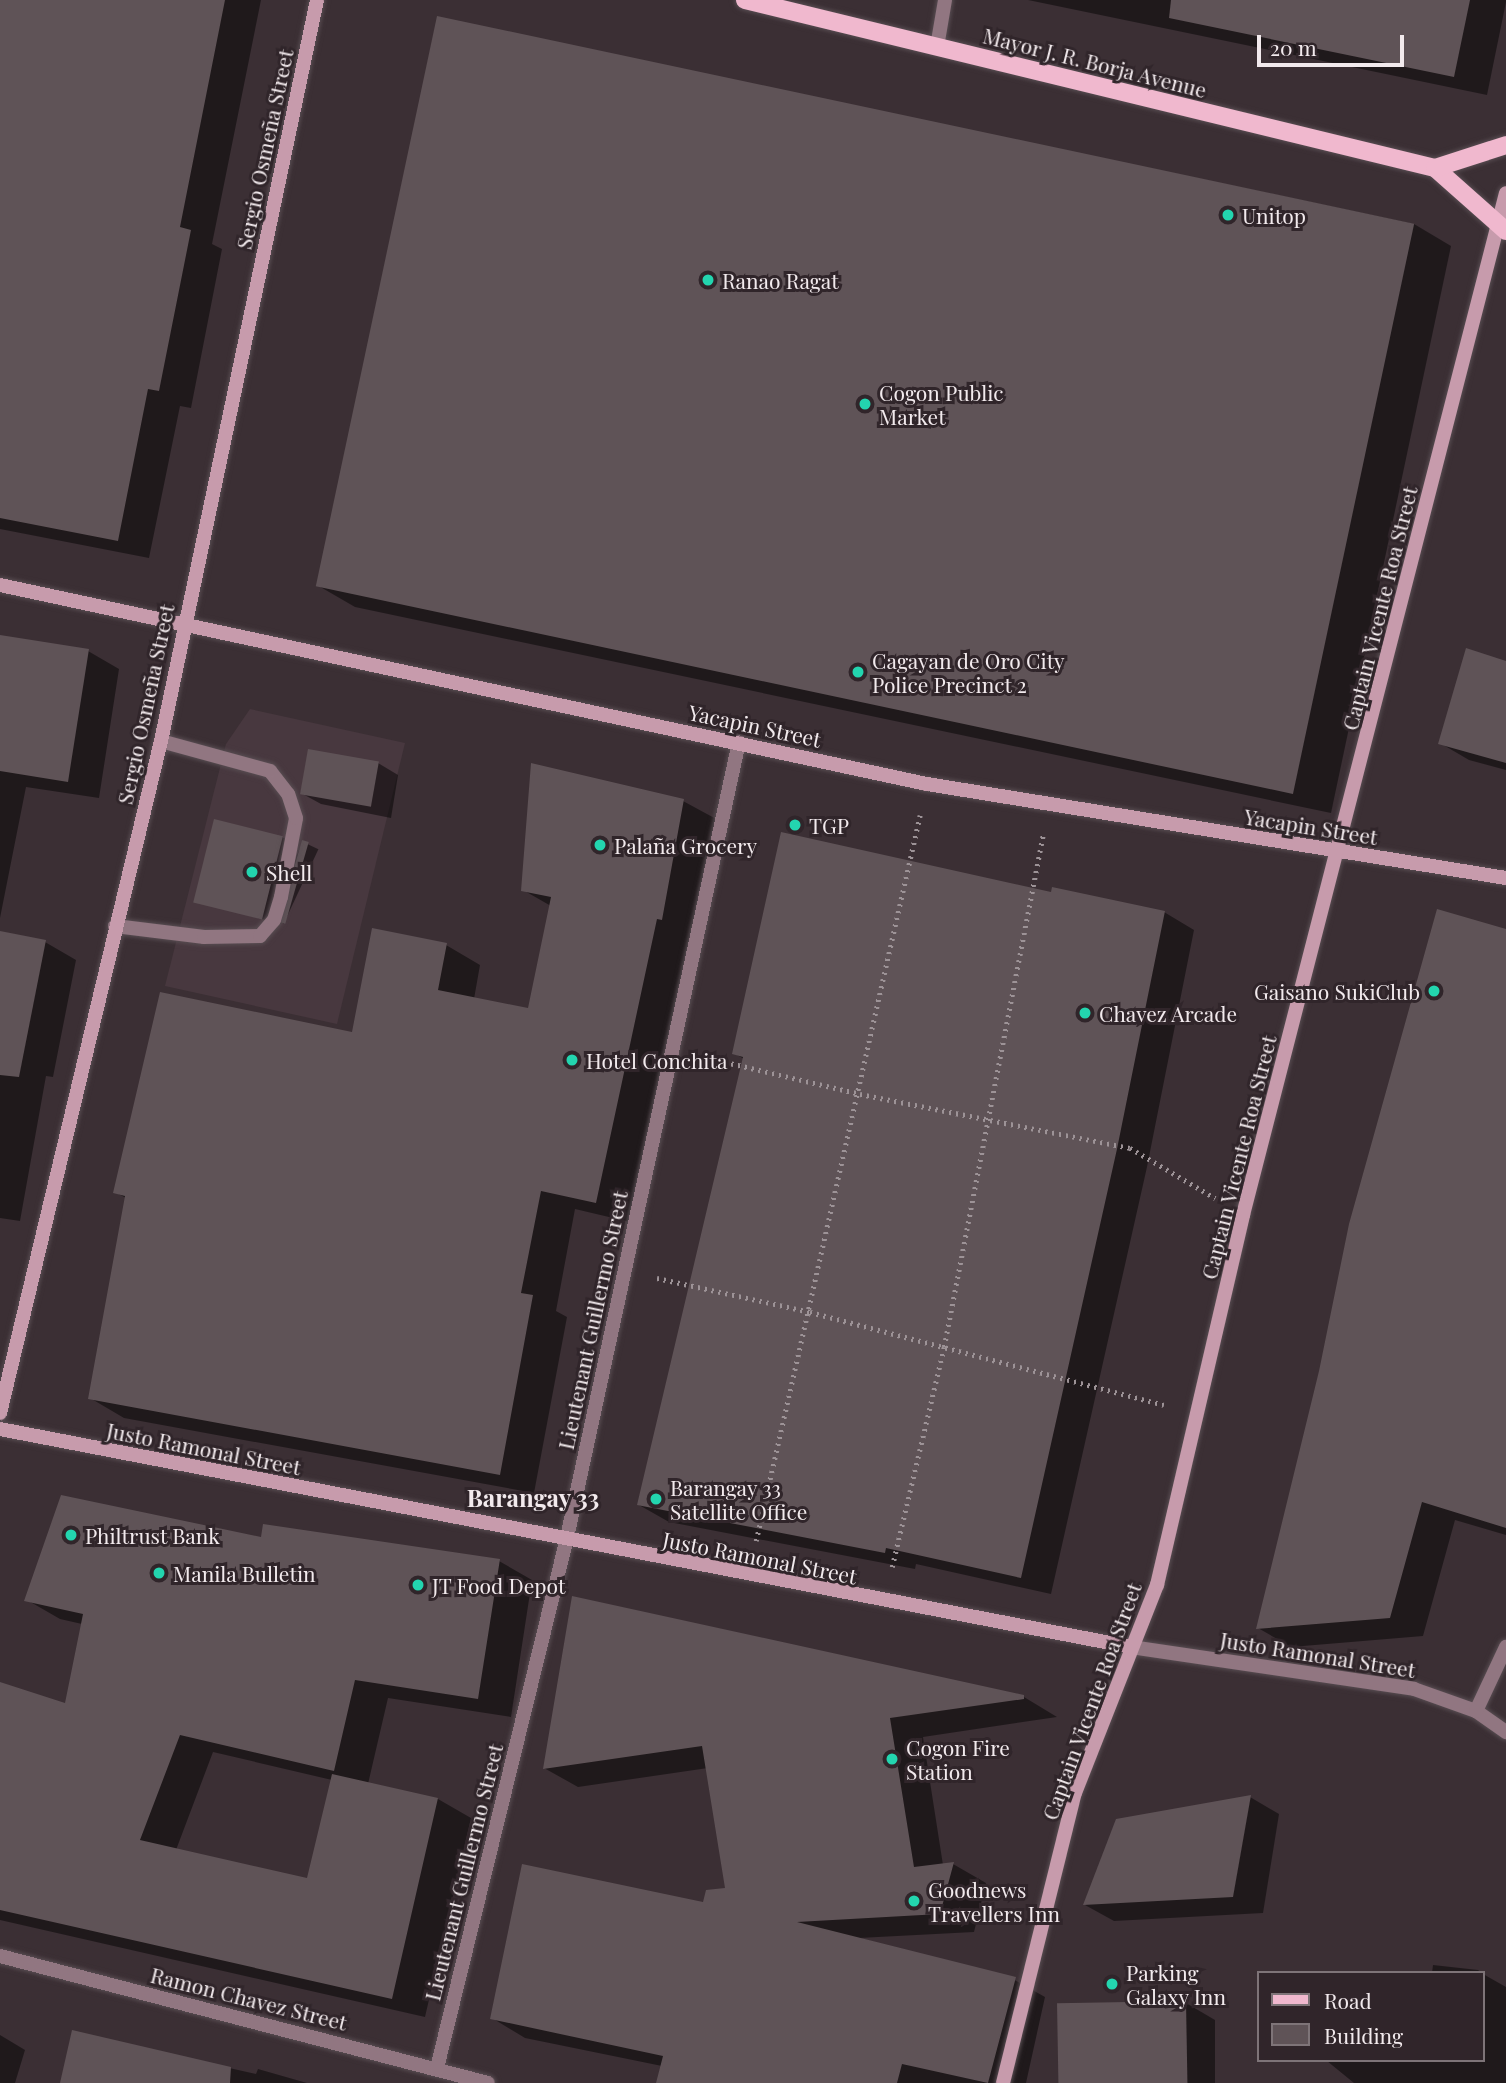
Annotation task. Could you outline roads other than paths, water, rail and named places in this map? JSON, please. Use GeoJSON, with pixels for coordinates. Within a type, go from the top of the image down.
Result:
{"type":"FeatureCollection","features":[{"type":"Feature","properties":{"kind":"main road","name":"Mayor J. R. Borja Avenue"},"geometry":{"type":"LineString","coordinates":[[745,0],[1435,168]]}},
{"type":"Feature","properties":{"kind":"main road"},"geometry":{"type":"LineString","coordinates":[[1502,230],[1435,168],[1506,145]]}},
{"type":"Feature","properties":{"kind":"street","name":"Sergio Osmeña Street"},"geometry":{"type":"LineString","coordinates":[[0,1413],[161,741],[183,626],[317,0]]}},
{"type":"Feature","properties":{"kind":"street"},"geometry":{"type":"LineString","coordinates":[[937,47],[945,0]]}},
{"type":"Feature","properties":{"kind":"street","name":"Captain Vicente Roa Street"},"geometry":{"type":"LineString","coordinates":[[1003,2083],[1075,1793],[1157,1585],[1243,1215],[1502,230],[1506,193]]}},
{"type":"Feature","properties":{"kind":"street","name":"Yacapin Street"},"geometry":{"type":"LineString","coordinates":[[0,585],[927,785],[1506,878]]}},
{"type":"Feature","properties":{"kind":"street"},"geometry":{"type":"LineString","coordinates":[[115,926],[204,937],[260,936],[274,920],[281,897],[296,818],[288,794],[270,771],[161,741]]}},
{"type":"Feature","properties":{"kind":"street","name":"Lieutenant Guillermo Street"},"geometry":{"type":"LineString","coordinates":[[437,2068],[566,1542],[739,743]]}},
{"type":"Feature","properties":{"kind":"street","name":"Justo Ramonal Street"},"geometry":{"type":"LineString","coordinates":[[0,1429],[566,1542],[1131,1647],[1390,1684],[1447,1698],[1476,1711],[1506,1732]]}},
{"type":"Feature","properties":{"kind":"street"},"geometry":{"type":"LineString","coordinates":[[1476,1711],[1506,1647]]}},
{"type":"Feature","properties":{"kind":"street","name":"Ramon Chavez Street"},"geometry":{"type":"LineString","coordinates":[[0,1956],[488,2083]]}},
{"type":"Feature","properties":{"kind":"place","name":"Unitop"},"geometry":{"type":"Point","coordinates":[1228,215]}},
{"type":"Feature","properties":{"kind":"place","name":"Ranao Ragat"},"geometry":{"type":"Point","coordinates":[708,280]}},
{"type":"Feature","properties":{"kind":"place","name":"Cogon Public Market"},"geometry":{"type":"Point","coordinates":[865,404]}},
{"type":"Feature","properties":{"kind":"place","name":"Cagayan de Oro City Police Precinct 2"},"geometry":{"type":"Point","coordinates":[858,672]}},
{"type":"Feature","properties":{"kind":"place","name":"TGP"},"geometry":{"type":"Point","coordinates":[795,825]}},
{"type":"Feature","properties":{"kind":"place","name":"Palaña Grocery"},"geometry":{"type":"Point","coordinates":[600,845]}},
{"type":"Feature","properties":{"kind":"place","name":"Shell"},"geometry":{"type":"Point","coordinates":[252,872]}},
{"type":"Feature","properties":{"kind":"place","name":"Gaisano SukiClub"},"geometry":{"type":"Point","coordinates":[1434,991]}},
{"type":"Feature","properties":{"kind":"place","name":"Chavez Arcade"},"geometry":{"type":"Point","coordinates":[1085,1013]}},
{"type":"Feature","properties":{"kind":"place","name":"Hotel Conchita"},"geometry":{"type":"Point","coordinates":[572,1060]}},
{"type":"Feature","properties":{"kind":"place","name":"Barangay 33 Satellite Office"},"geometry":{"type":"Point","coordinates":[656,1499]}},
{"type":"Feature","properties":{"kind":"place","name":"Philtrust Bank"},"geometry":{"type":"Point","coordinates":[71,1535]}},
{"type":"Feature","properties":{"kind":"place","name":"Manila Bulletin"},"geometry":{"type":"Point","coordinates":[159,1573]}},
{"type":"Feature","properties":{"kind":"place","name":"JT Food Depot"},"geometry":{"type":"Point","coordinates":[418,1585]}},
{"type":"Feature","properties":{"kind":"place","name":"Cogon Fire Station"},"geometry":{"type":"Point","coordinates":[892,1759]}},
{"type":"Feature","properties":{"kind":"place","name":"Goodnews Travellers Inn"},"geometry":{"type":"Point","coordinates":[914,1901]}},
{"type":"Feature","properties":{"kind":"place","name":"Parking Galaxy Inn"},"geometry":{"type":"Point","coordinates":[1112,1984]}},
{"type":"Feature","properties":{"kind":"district","name":"Barangay 33"},"geometry":{"type":"Point","coordinates":[533,1498]}}]}
